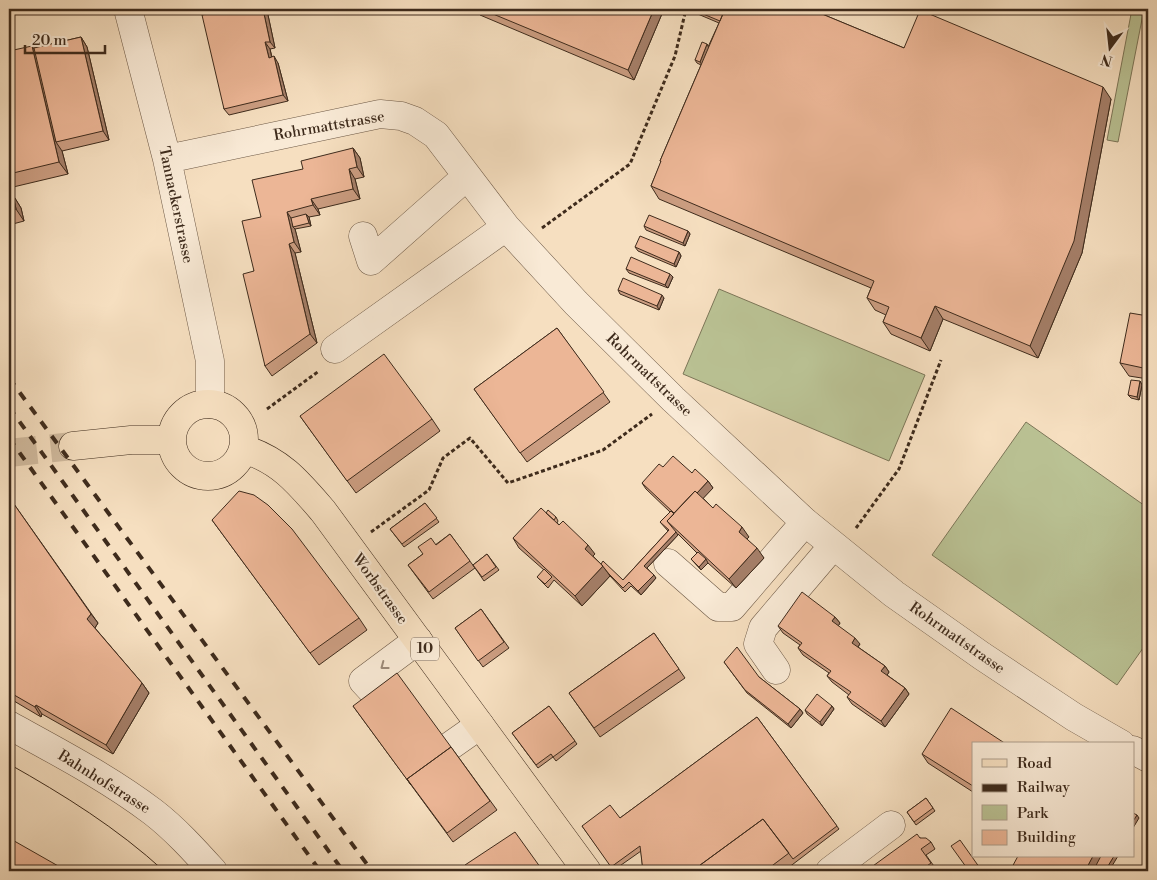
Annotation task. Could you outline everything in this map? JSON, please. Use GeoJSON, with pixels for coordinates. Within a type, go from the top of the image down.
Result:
{"type":"FeatureCollection","features":[{"type":"Feature","properties":{"kind":"main road"},"geometry":{"type":"LineString","coordinates":[[210,404],[230,411],[238,418],[245,438],[244,449],[240,459],[223,473],[202,476],[183,466],[177,459],[172,440],[174,428],[188,410],[199,405],[210,404]]}},
{"type":"Feature","properties":{"kind":"main road"},"geometry":{"type":"LineString","coordinates":[[74,446],[132,440],[172,440]]}},
{"type":"Feature","properties":{"kind":"main road","name":"Worbstrasse"},"geometry":{"type":"LineString","coordinates":[[244,449],[267,457],[288,471],[323,510],[587,871]]}},
{"type":"Feature","properties":{"kind":"street","name":"Tannackerstrasse"},"geometry":{"type":"LineString","coordinates":[[128,9],[167,159],[210,361],[210,404]]}},
{"type":"Feature","properties":{"kind":"street","name":"Rohrmattstrasse"},"geometry":{"type":"LineString","coordinates":[[167,159],[380,114],[401,116],[419,122],[436,135],[514,236],[576,303],[673,399],[805,522],[894,594],[982,656],[1074,717],[1118,742]]}},
{"type":"Feature","properties":{"kind":"street"},"geometry":{"type":"LineString","coordinates":[[362,236],[370,260],[467,176]]}},
{"type":"Feature","properties":{"kind":"street"},"geometry":{"type":"LineString","coordinates":[[335,349],[514,236]]}},
{"type":"Feature","properties":{"kind":"street"},"geometry":{"type":"LineString","coordinates":[[668,563],[718,607],[732,608],[805,522]]}},
{"type":"Feature","properties":{"kind":"street"},"geometry":{"type":"LineString","coordinates":[[776,670],[758,644],[763,628],[826,554],[835,547]]}},
{"type":"Feature","properties":{"kind":"street"},"geometry":{"type":"LineString","coordinates":[[375,694],[363,681],[418,640]]}},
{"type":"Feature","properties":{"kind":"street","name":"Bahnhofstrasse"},"geometry":{"type":"LineString","coordinates":[[9,725],[109,781],[154,813],[190,845],[213,871]]}},
{"type":"Feature","properties":{"kind":"street"},"geometry":{"type":"LineString","coordinates":[[450,746],[480,725]]}},
{"type":"Feature","properties":{"kind":"street"},"geometry":{"type":"LineString","coordinates":[[1134,751],[1148,758]]}},
{"type":"Feature","properties":{"kind":"street"},"geometry":{"type":"LineString","coordinates":[[830,871],[891,825]]}},
{"type":"Feature","properties":{"kind":"path"},"geometry":{"type":"LineString","coordinates":[[514,236],[630,164],[675,56],[686,9]]}},
{"type":"Feature","properties":{"kind":"path"},"geometry":{"type":"LineString","coordinates":[[268,409],[327,365],[335,349]]}},
{"type":"Feature","properties":{"kind":"path"},"geometry":{"type":"LineString","coordinates":[[835,547],[852,533],[899,469],[941,360]]}},
{"type":"Feature","properties":{"kind":"path"},"geometry":{"type":"LineString","coordinates":[[350,548],[428,490],[442,458],[470,438],[508,483],[602,450],[673,399]]}},
{"type":"Feature","properties":{"kind":"green space"},"geometry":{"type":"Polygon","coordinates":[[[1132,9],[1144,9],[1118,142],[1107,140],[1132,9]]]}},
{"type":"Feature","properties":{"kind":"green space"},"geometry":{"type":"Polygon","coordinates":[[[719,289],[925,375],[889,461],[683,374],[719,289]]]}},
{"type":"Feature","properties":{"kind":"green space"},"geometry":{"type":"Polygon","coordinates":[[[1026,422],[1148,508],[1148,641],[1117,685],[932,555],[1026,422]]]}},
{"type":"Feature","properties":{"kind":"building"},"geometry":{"type":"Polygon","coordinates":[[[221,9],[263,9],[270,42],[265,42],[269,58],[274,56],[283,95],[224,109],[202,15],[221,11],[221,9]]]}},
{"type":"Feature","properties":{"kind":"building"},"geometry":{"type":"Polygon","coordinates":[[[481,9],[654,9],[628,70],[481,9]]]}},
{"type":"Feature","properties":{"kind":"building"},"geometry":{"type":"Polygon","coordinates":[[[691,9],[725,9],[720,21],[691,9]]]}},
{"type":"Feature","properties":{"kind":"building"},"geometry":{"type":"Polygon","coordinates":[[[725,9],[810,9],[904,48],[920,10],[1103,87],[1074,241],[1030,346],[935,306],[921,338],[883,322],[889,307],[867,298],[874,281],[651,186],[725,9]]]}},
{"type":"Feature","properties":{"kind":"building"},"geometry":{"type":"Polygon","coordinates":[[[81,37],[103,131],[56,142],[34,48],[81,37]]]}},
{"type":"Feature","properties":{"kind":"building"},"geometry":{"type":"Polygon","coordinates":[[[702,42],[707,44],[700,62],[695,60],[702,42]]]}},
{"type":"Feature","properties":{"kind":"building"},"geometry":{"type":"Polygon","coordinates":[[[32,46],[59,162],[9,174],[9,51],[32,46]]]}},
{"type":"Feature","properties":{"kind":"building"},"geometry":{"type":"Polygon","coordinates":[[[353,148],[357,167],[349,169],[353,189],[311,199],[313,205],[287,212],[294,242],[289,244],[310,334],[265,366],[243,274],[254,271],[242,221],[261,217],[252,180],[303,169],[301,161],[353,148]]]}},
{"type":"Feature","properties":{"kind":"building"},"geometry":{"type":"Polygon","coordinates":[[[13,195],[16,209],[9,211],[9,196],[13,195]]]}},
{"type":"Feature","properties":{"kind":"building"},"geometry":{"type":"Polygon","coordinates":[[[306,214],[309,223],[293,227],[291,218],[306,214]]]}},
{"type":"Feature","properties":{"kind":"building"},"geometry":{"type":"Polygon","coordinates":[[[649,215],[688,231],[683,243],[644,226],[649,215]]]}},
{"type":"Feature","properties":{"kind":"building"},"geometry":{"type":"Polygon","coordinates":[[[640,236],[679,252],[674,264],[635,247],[640,236]]]}},
{"type":"Feature","properties":{"kind":"building"},"geometry":{"type":"Polygon","coordinates":[[[631,257],[670,274],[665,285],[626,269],[631,257]]]}},
{"type":"Feature","properties":{"kind":"building"},"geometry":{"type":"Polygon","coordinates":[[[623,278],[662,295],[657,306],[618,290],[623,278]]]}},
{"type":"Feature","properties":{"kind":"building"},"geometry":{"type":"Polygon","coordinates":[[[1130,313],[1148,316],[1148,369],[1120,363],[1130,313]]]}},
{"type":"Feature","properties":{"kind":"building"},"geometry":{"type":"Polygon","coordinates":[[[557,328],[604,392],[520,453],[474,389],[557,328]]]}},
{"type":"Feature","properties":{"kind":"building"},"geometry":{"type":"Polygon","coordinates":[[[384,354],[432,419],[347,481],[300,416],[384,354]]]}},
{"type":"Feature","properties":{"kind":"building"},"geometry":{"type":"Polygon","coordinates":[[[1131,380],[1140,381],[1137,397],[1128,395],[1131,380]]]}},
{"type":"Feature","properties":{"kind":"building"},"geometry":{"type":"Polygon","coordinates":[[[673,456],[692,473],[695,469],[708,481],[697,493],[695,491],[674,513],[642,483],[659,464],[663,467],[673,456]]]}},
{"type":"Feature","properties":{"kind":"building"},"geometry":{"type":"Polygon","coordinates":[[[239,491],[254,495],[268,505],[292,529],[359,618],[310,653],[212,520],[239,491]]]}},
{"type":"Feature","properties":{"kind":"building"},"geometry":{"type":"Polygon","coordinates":[[[695,491],[713,508],[716,504],[742,527],[739,532],[757,548],[729,579],[667,521],[695,491]]]}},
{"type":"Feature","properties":{"kind":"building"},"geometry":{"type":"Polygon","coordinates":[[[9,497],[91,614],[87,619],[142,683],[106,745],[36,705],[35,707],[9,692],[9,497]]]}},
{"type":"Feature","properties":{"kind":"building"},"geometry":{"type":"Polygon","coordinates":[[[425,503],[437,518],[402,544],[390,529],[425,503]]]}},
{"type":"Feature","properties":{"kind":"building"},"geometry":{"type":"Polygon","coordinates":[[[541,508],[559,525],[563,521],[588,545],[585,549],[603,566],[575,596],[513,538],[541,508]]]}},
{"type":"Feature","properties":{"kind":"building"},"geometry":{"type":"Polygon","coordinates":[[[548,510],[556,517],[554,520],[546,513],[548,510]]]}},
{"type":"Feature","properties":{"kind":"building"},"geometry":{"type":"Polygon","coordinates":[[[671,511],[674,514],[667,521],[676,532],[644,566],[654,575],[638,591],[629,582],[623,588],[601,564],[603,561],[623,580],[669,530],[660,522],[671,511]]]}},
{"type":"Feature","properties":{"kind":"building"},"geometry":{"type":"Polygon","coordinates":[[[450,534],[470,561],[429,592],[408,565],[423,554],[418,547],[431,538],[436,545],[450,534]]]}},
{"type":"Feature","properties":{"kind":"building"},"geometry":{"type":"Polygon","coordinates":[[[698,552],[706,559],[699,567],[691,559],[698,552]]]}},
{"type":"Feature","properties":{"kind":"building"},"geometry":{"type":"Polygon","coordinates":[[[487,554],[496,567],[482,577],[473,565],[487,554]]]}},
{"type":"Feature","properties":{"kind":"building"},"geometry":{"type":"Polygon","coordinates":[[[544,569],[552,577],[545,584],[537,577],[544,569]]]}},
{"type":"Feature","properties":{"kind":"building"},"geometry":{"type":"Polygon","coordinates":[[[802,592],[835,617],[832,621],[855,638],[852,643],[885,666],[881,671],[905,688],[881,721],[847,697],[851,692],[827,676],[831,671],[798,648],[802,643],[778,626],[802,592]]]}},
{"type":"Feature","properties":{"kind":"building"},"geometry":{"type":"Polygon","coordinates":[[[481,609],[504,642],[478,661],[455,628],[481,609]]]}},
{"type":"Feature","properties":{"kind":"building"},"geometry":{"type":"Polygon","coordinates":[[[654,633],[679,669],[594,728],[569,693],[654,633]]]}},
{"type":"Feature","properties":{"kind":"building"},"geometry":{"type":"Polygon","coordinates":[[[737,647],[759,677],[800,709],[788,724],[745,690],[724,662],[737,647]]]}},
{"type":"Feature","properties":{"kind":"building"},"geometry":{"type":"Polygon","coordinates":[[[397,673],[451,747],[407,779],[411,785],[353,706],[397,673]]]}},
{"type":"Feature","properties":{"kind":"building"},"geometry":{"type":"Polygon","coordinates":[[[817,694],[832,706],[820,722],[805,710],[817,694]]]}},
{"type":"Feature","properties":{"kind":"building"},"geometry":{"type":"Polygon","coordinates":[[[549,706],[575,741],[553,757],[551,754],[536,765],[512,733],[549,706]]]}},
{"type":"Feature","properties":{"kind":"building"},"geometry":{"type":"Polygon","coordinates":[[[951,708],[1003,742],[972,742],[972,785],[922,754],[951,708]]]}},
{"type":"Feature","properties":{"kind":"building"},"geometry":{"type":"Polygon","coordinates":[[[757,717],[837,826],[793,859],[763,819],[692,871],[643,871],[640,846],[611,867],[582,826],[610,805],[620,818],[757,717]]]}},
{"type":"Feature","properties":{"kind":"building"},"geometry":{"type":"Polygon","coordinates":[[[451,747],[490,801],[447,833],[407,779],[451,747]]]}},
{"type":"Feature","properties":{"kind":"building"},"geometry":{"type":"Polygon","coordinates":[[[926,798],[933,808],[914,822],[907,812],[926,798]]]}},
{"type":"Feature","properties":{"kind":"building"},"geometry":{"type":"Polygon","coordinates":[[[763,819],[789,853],[765,871],[692,871],[763,819]]]}},
{"type":"Feature","properties":{"kind":"building"},"geometry":{"type":"Polygon","coordinates":[[[515,832],[543,871],[470,871],[465,865],[515,832]]]}},
{"type":"Feature","properties":{"kind":"building"},"geometry":{"type":"Polygon","coordinates":[[[917,834],[920,838],[926,838],[931,842],[921,849],[931,863],[920,871],[916,867],[910,871],[866,871],[917,834]]]}},
{"type":"Feature","properties":{"kind":"building"},"geometry":{"type":"Polygon","coordinates":[[[9,838],[67,871],[9,871],[9,838]]]}},
{"type":"Feature","properties":{"kind":"building"},"geometry":{"type":"Polygon","coordinates":[[[960,840],[982,871],[969,871],[951,846],[960,840]]]}},
{"type":"Feature","properties":{"kind":"building"},"geometry":{"type":"Polygon","coordinates":[[[1017,858],[1092,858],[1085,871],[1014,871],[1011,869],[1017,858]]]}},
{"type":"Feature","properties":{"kind":"building"},"geometry":{"type":"Polygon","coordinates":[[[1100,858],[1113,858],[1105,871],[1093,871],[1100,858]]]}},
{"type":"Feature","properties":{"kind":"tunnel"},"geometry":{"type":"LineString","coordinates":[[9,453],[73,446]]}},
{"type":"Feature","properties":{"kind":"tram line"},"geometry":{"type":"LineString","coordinates":[[9,764],[109,826],[164,871]]}},
{"type":"Feature","properties":{"kind":"railway"},"geometry":{"type":"LineString","coordinates":[[9,378],[372,871]]}},
{"type":"Feature","properties":{"kind":"railway"},"geometry":{"type":"LineString","coordinates":[[9,407],[343,871]]}},
{"type":"Feature","properties":{"kind":"railway"},"geometry":{"type":"LineString","coordinates":[[9,438],[320,871]]}}]}
